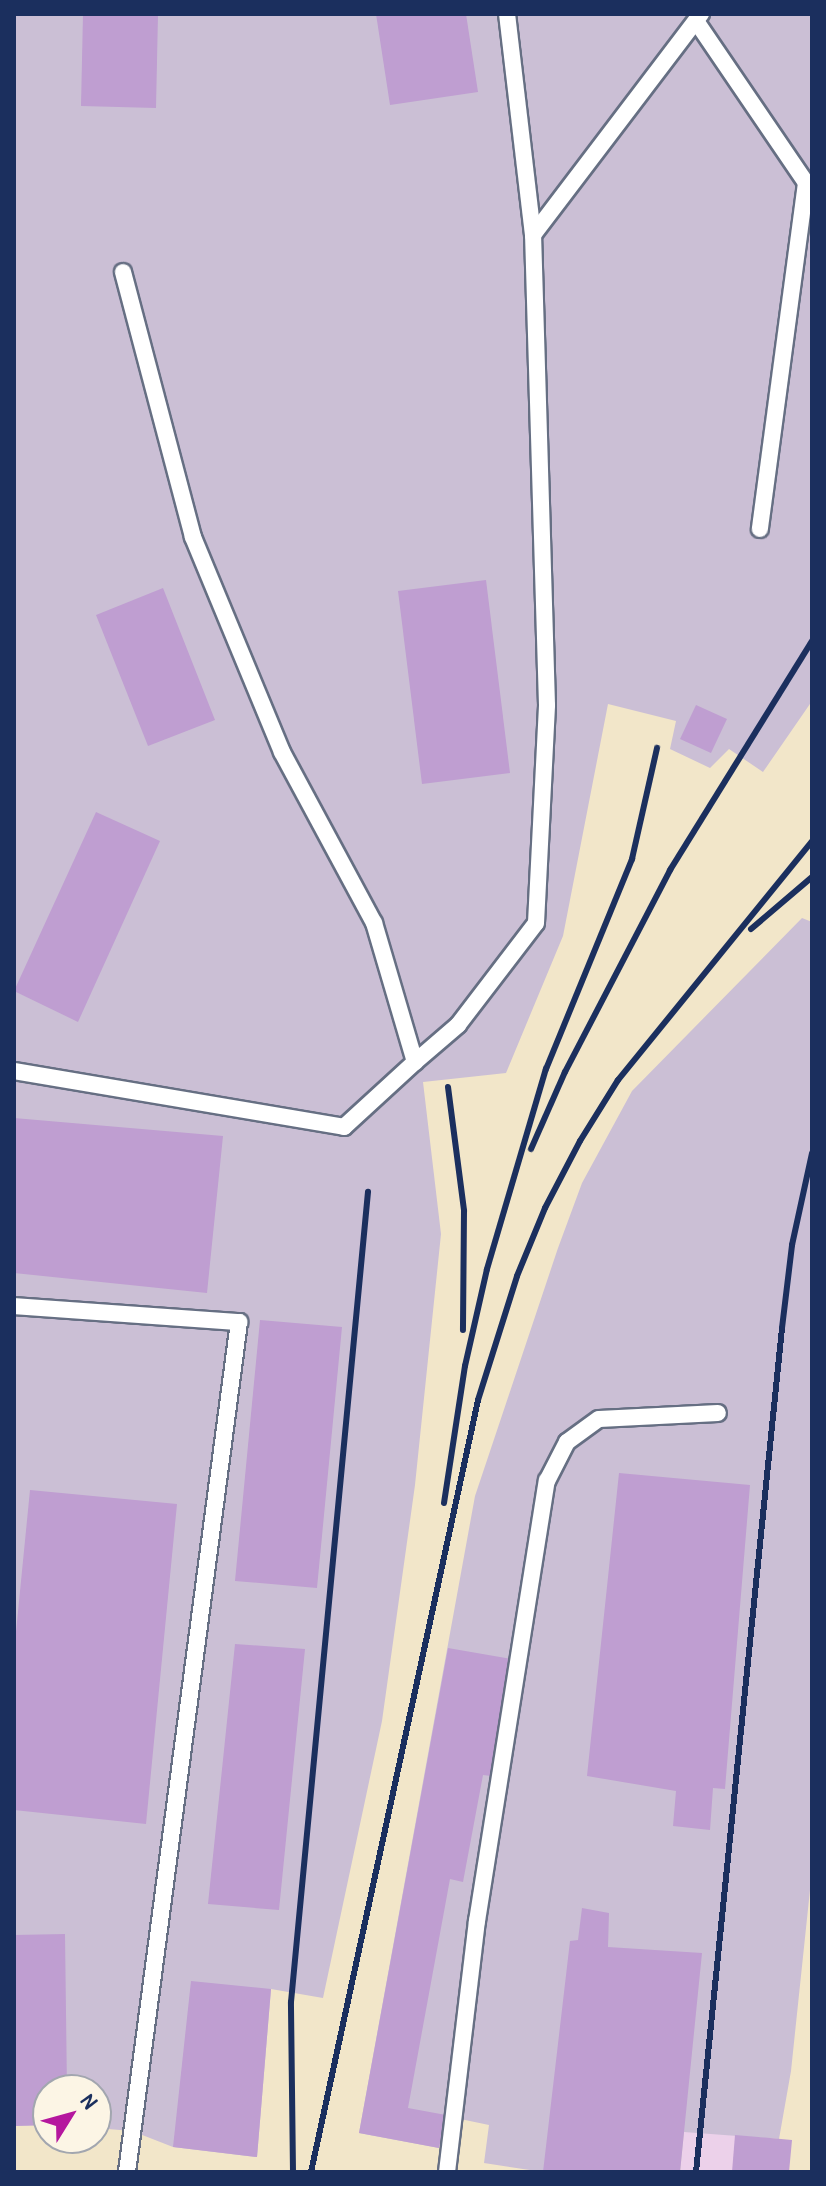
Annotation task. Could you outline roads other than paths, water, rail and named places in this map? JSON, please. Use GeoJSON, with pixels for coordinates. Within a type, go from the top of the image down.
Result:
{"type":"FeatureCollection","features":[{"type":"Feature","properties":{"kind":"lane"},"geometry":{"type":"LineString","coordinates":[[14,1071],[344,1127],[458,1025],[536,923],[547,705],[533,235],[507,14]]}},
{"type":"Feature","properties":{"kind":"lane"},"geometry":{"type":"LineString","coordinates":[[533,235],[698,18],[806,183],[760,529]]}},
{"type":"Feature","properties":{"kind":"lane"},"geometry":{"type":"LineString","coordinates":[[123,272],[193,537],[282,752],[374,923],[415,1062]]}},
{"type":"Feature","properties":{"kind":"lane"},"geometry":{"type":"LineString","coordinates":[[14,1306],[239,1322],[127,2172]]}},
{"type":"Feature","properties":{"kind":"lane"},"geometry":{"type":"LineString","coordinates":[[447,2172],[477,1921],[547,1481],[567,1442],[599,1419],[718,1413]]}},
{"type":"Feature","properties":{"kind":"railway"},"geometry":{"type":"LineString","coordinates":[[531,1149],[565,1072],[670,870],[812,641]]}},
{"type":"Feature","properties":{"kind":"railway"},"geometry":{"type":"LineString","coordinates":[[444,1503],[465,1366],[487,1269],[546,1069],[632,859],[657,748]]}},
{"type":"Feature","properties":{"kind":"railway"},"geometry":{"type":"LineString","coordinates":[[311,2172],[478,1400],[517,1276],[545,1208],[580,1141],[618,1080],[812,841]]}},
{"type":"Feature","properties":{"kind":"railway"},"geometry":{"type":"LineString","coordinates":[[751,929],[812,877]]}},
{"type":"Feature","properties":{"kind":"railway"},"geometry":{"type":"LineString","coordinates":[[448,1087],[464,1211],[463,1330]]}},
{"type":"Feature","properties":{"kind":"railway"},"geometry":{"type":"LineString","coordinates":[[696,2172],[782,1328],[792,1245],[812,1153]]}},
{"type":"Feature","properties":{"kind":"railway"},"geometry":{"type":"LineString","coordinates":[[293,2172],[291,2002],[368,1192]]}}]}
